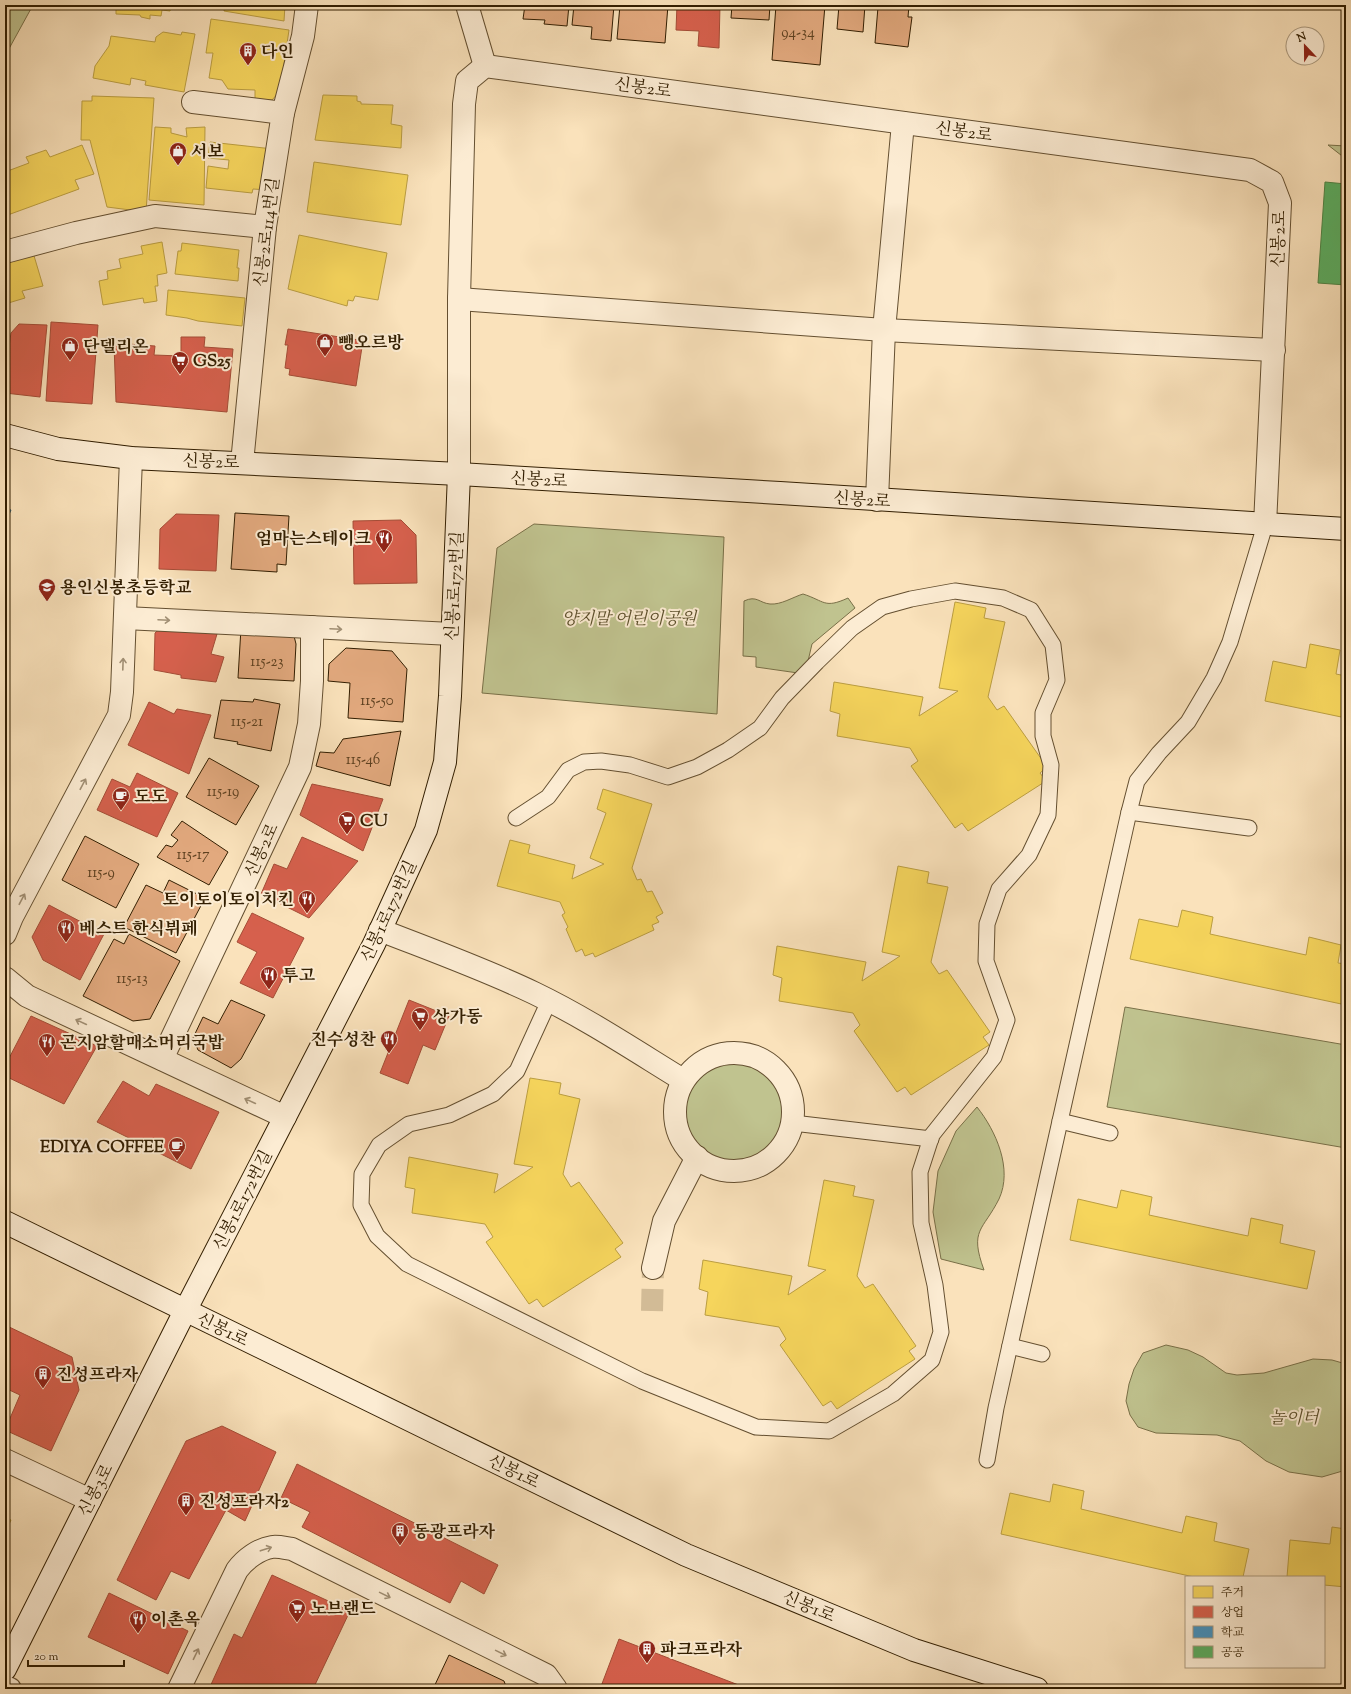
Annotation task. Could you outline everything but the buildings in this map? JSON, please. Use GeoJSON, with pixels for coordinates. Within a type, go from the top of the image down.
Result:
{"type":"FeatureCollection","features":[{"type":"Feature","properties":{"kind":"street","name":"신봉2로114번길"},"geometry":{"type":"LineString","coordinates":[[242,463],[265,227],[283,113],[303,36],[307,5]]}},
{"type":"Feature","properties":{"kind":"street"},"geometry":{"type":"LineString","coordinates":[[459,474],[459,299],[465,96],[467,81],[485,66],[467,5]]}},
{"type":"Feature","properties":{"kind":"street","name":"신봉2로"},"geometry":{"type":"LineString","coordinates":[[485,66],[1250,170],[1272,182],[1280,204],[1265,525]]}},
{"type":"Feature","properties":{"kind":"street"},"geometry":{"type":"LineString","coordinates":[[193,102],[283,113]]}},
{"type":"Feature","properties":{"kind":"street"},"geometry":{"type":"LineString","coordinates":[[877,500],[884,330],[903,123]]}},
{"type":"Feature","properties":{"kind":"street"},"geometry":{"type":"LineString","coordinates":[[5,252],[76,232],[155,216],[265,227]]}},
{"type":"Feature","properties":{"kind":"street"},"geometry":{"type":"LineString","coordinates":[[459,299],[884,330],[1274,350]]}},
{"type":"Feature","properties":{"kind":"street","name":"신봉2로"},"geometry":{"type":"LineString","coordinates":[[5,435],[58,449],[131,458],[459,474],[1346,529]]}},
{"type":"Feature","properties":{"kind":"street"},"geometry":{"type":"LineString","coordinates":[[5,934],[12,917],[120,715],[131,458]]}},
{"type":"Feature","properties":{"kind":"street","name":"신봉1로172번길"},"geometry":{"type":"LineString","coordinates":[[185,1311],[380,930],[426,830],[444,762],[450,696],[459,474]]}},
{"type":"Feature","properties":{"kind":"street"},"geometry":{"type":"LineString","coordinates":[[125,618],[452,634]]}},
{"type":"Feature","properties":{"kind":"street","name":"신봉2로"},"geometry":{"type":"LineString","coordinates":[[162,1060],[300,767],[309,724],[312,681],[312,627]]}},
{"type":"Feature","properties":{"kind":"street"},"geometry":{"type":"LineString","coordinates":[[380,930],[504,979],[550,1001],[583,1019],[683,1080]]}},
{"type":"Feature","properties":{"kind":"street"},"geometry":{"type":"LineString","coordinates":[[5,978],[27,996],[285,1117]]}},
{"type":"Feature","properties":{"kind":"street"},"geometry":{"type":"LineString","coordinates":[[736,1052],[756,1056],[774,1066],[787,1083],[794,1103],[793,1123],[785,1143],[773,1157],[757,1166],[739,1171],[720,1170],[703,1163],[688,1150],[679,1135],[674,1116],[676,1098],[683,1080],[697,1065],[715,1055],[736,1052]]}},
{"type":"Feature","properties":{"kind":"street"},"geometry":{"type":"LineString","coordinates":[[653,1268],[664,1221],[696,1157]]}},
{"type":"Feature","properties":{"kind":"street","name":"신봉1로"},"geometry":{"type":"LineString","coordinates":[[5,1222],[686,1555],[914,1650],[1037,1689]]}},
{"type":"Feature","properties":{"kind":"street","name":"신봉3로"},"geometry":{"type":"LineString","coordinates":[[5,1669],[185,1311]]}},
{"type":"Feature","properties":{"kind":"street"},"geometry":{"type":"LineString","coordinates":[[5,1460],[90,1500]]}},
{"type":"Feature","properties":{"kind":"street"},"geometry":{"type":"LineString","coordinates":[[179,1689],[240,1565],[256,1552],[272,1547],[292,1549],[546,1675],[556,1689]]}},
{"type":"Feature","properties":{"kind":"street"},"geometry":{"type":"LineString","coordinates":[[5,1687],[10,1689]]}},
{"type":"Feature","properties":{"kind":"lane"},"geometry":{"type":"LineString","coordinates":[[987,1460],[1010,1346],[1137,781],[1159,753],[1188,722],[1214,678],[1230,642],[1265,525]]}},
{"type":"Feature","properties":{"kind":"lane"},"geometry":{"type":"LineString","coordinates":[[516,818],[548,796],[568,770],[584,762],[601,761],[630,766],[668,777],[697,767],[728,750],[760,728],[782,698],[817,662],[852,628],[882,607],[911,598],[955,591],[1003,598],[1031,610],[1053,645],[1057,680],[1042,713],[1043,736],[1051,765],[1048,815],[1029,855],[999,889],[987,924],[986,961],[1007,1020],[994,1057],[932,1135],[920,1172],[921,1223],[935,1285],[941,1332],[932,1360],[893,1394],[829,1431],[756,1427],[642,1381],[408,1264],[378,1236],[361,1205],[362,1174],[379,1145],[409,1124],[448,1115],[493,1094],[517,1071],[550,1001]]}},
{"type":"Feature","properties":{"kind":"lane"},"geometry":{"type":"LineString","coordinates":[[1129,812],[1249,828]]}},
{"type":"Feature","properties":{"kind":"lane"},"geometry":{"type":"LineString","coordinates":[[1060,1121],[1110,1133]]}},
{"type":"Feature","properties":{"kind":"lane"},"geometry":{"type":"LineString","coordinates":[[793,1123],[931,1139]]}},
{"type":"Feature","properties":{"kind":"lane"},"geometry":{"type":"LineString","coordinates":[[1010,1346],[1042,1354]]}},
{"type":"Feature","properties":{"kind":"green space"},"geometry":{"type":"Polygon","coordinates":[[[5,5],[33,5],[5,56],[5,5]]]}},
{"type":"Feature","properties":{"kind":"green space"},"geometry":{"type":"Polygon","coordinates":[[[1328,145],[1346,146],[1346,159],[1328,145]]]}},
{"type":"Feature","properties":{"kind":"green space","name":"양지말 어린이공원"},"geometry":{"type":"Polygon","coordinates":[[[534,524],[724,537],[717,714],[482,693],[497,548],[534,524]]]}},
{"type":"Feature","properties":{"kind":"green space"},"geometry":{"type":"Polygon","coordinates":[[[803,594],[825,603],[834,603],[848,598],[855,608],[812,644],[805,674],[756,667],[756,657],[743,656],[744,601],[748,599],[755,599],[774,604],[803,594]]]}},
{"type":"Feature","properties":{"kind":"green space"},"geometry":{"type":"Polygon","coordinates":[[[1125,1007],[1346,1045],[1346,1148],[1107,1107],[1125,1007]]]}},
{"type":"Feature","properties":{"kind":"green space"},"geometry":{"type":"Polygon","coordinates":[[[735,1056],[756,1060],[774,1073],[787,1091],[791,1112],[787,1133],[774,1151],[756,1164],[735,1168],[714,1164],[696,1151],[683,1133],[679,1112],[683,1091],[696,1073],[714,1060],[735,1056]]]}},
{"type":"Feature","properties":{"kind":"green space"},"geometry":{"type":"Polygon","coordinates":[[[977,1107],[996,1139],[1003,1163],[1004,1175],[1003,1187],[999,1199],[983,1225],[978,1238],[978,1246],[984,1270],[941,1259],[933,1212],[938,1171],[956,1131],[977,1107]]]}},
{"type":"Feature","properties":{"kind":"green space","name":"놀이터"},"geometry":{"type":"Polygon","coordinates":[[[1166,1345],[1188,1350],[1203,1357],[1226,1373],[1237,1375],[1264,1373],[1313,1359],[1332,1360],[1346,1364],[1346,1470],[1322,1477],[1289,1472],[1266,1461],[1240,1441],[1217,1435],[1156,1433],[1138,1427],[1130,1415],[1126,1401],[1129,1384],[1134,1369],[1143,1353],[1166,1345]]]}},
{"type":"Feature","properties":{"kind":"tunnel"},"geometry":{"type":"LineString","coordinates":[[652,1311],[653,1268]]}},
{"type":"Feature","properties":{"kind":"place","name":"다인"},"geometry":{"type":"Point","coordinates":[248,66]}},
{"type":"Feature","properties":{"kind":"place","name":"서보"},"geometry":{"type":"Point","coordinates":[178,166]}},
{"type":"Feature","properties":{"kind":"place","name":"뺑오르방"},"geometry":{"type":"Point","coordinates":[325,357]}},
{"type":"Feature","properties":{"kind":"place","name":"단델리온"},"geometry":{"type":"Point","coordinates":[70,361]}},
{"type":"Feature","properties":{"kind":"place","name":"GS25"},"geometry":{"type":"Point","coordinates":[180,375]}},
{"type":"Feature","properties":{"kind":"place","name":"엄마는스테이크"},"geometry":{"type":"Point","coordinates":[384,553]}},
{"type":"Feature","properties":{"kind":"place","name":"용인신봉초등학교"},"geometry":{"type":"Point","coordinates":[47,602]}},
{"type":"Feature","properties":{"kind":"place","name":"도도"},"geometry":{"type":"Point","coordinates":[121,811]}},
{"type":"Feature","properties":{"kind":"place","name":"CU"},"geometry":{"type":"Point","coordinates":[347,835]}},
{"type":"Feature","properties":{"kind":"place","name":"토이토이토이치킨"},"geometry":{"type":"Point","coordinates":[307,914]}},
{"type":"Feature","properties":{"kind":"place","name":"베스트 한식뷔페"},"geometry":{"type":"Point","coordinates":[66,943]}},
{"type":"Feature","properties":{"kind":"place","name":"투고"},"geometry":{"type":"Point","coordinates":[269,990]}},
{"type":"Feature","properties":{"kind":"place","name":"상가동"},"geometry":{"type":"Point","coordinates":[420,1031]}},
{"type":"Feature","properties":{"kind":"place","name":"진수성찬"},"geometry":{"type":"Point","coordinates":[389,1054]}},
{"type":"Feature","properties":{"kind":"place","name":"곤지암할매소머리국밥"},"geometry":{"type":"Point","coordinates":[47,1057]}},
{"type":"Feature","properties":{"kind":"place","name":"EDIYA COFFEE"},"geometry":{"type":"Point","coordinates":[177,1161]}},
{"type":"Feature","properties":{"kind":"place","name":"진성프라자"},"geometry":{"type":"Point","coordinates":[43,1389]}},
{"type":"Feature","properties":{"kind":"place","name":"진성프라자2"},"geometry":{"type":"Point","coordinates":[186,1516]}},
{"type":"Feature","properties":{"kind":"place","name":"동광프라자"},"geometry":{"type":"Point","coordinates":[400,1546]}},
{"type":"Feature","properties":{"kind":"place","name":"노브랜드"},"geometry":{"type":"Point","coordinates":[297,1623]}},
{"type":"Feature","properties":{"kind":"place","name":"이촌옥"},"geometry":{"type":"Point","coordinates":[138,1634]}},
{"type":"Feature","properties":{"kind":"place","name":"파크프라자"},"geometry":{"type":"Point","coordinates":[647,1664]}}]}
